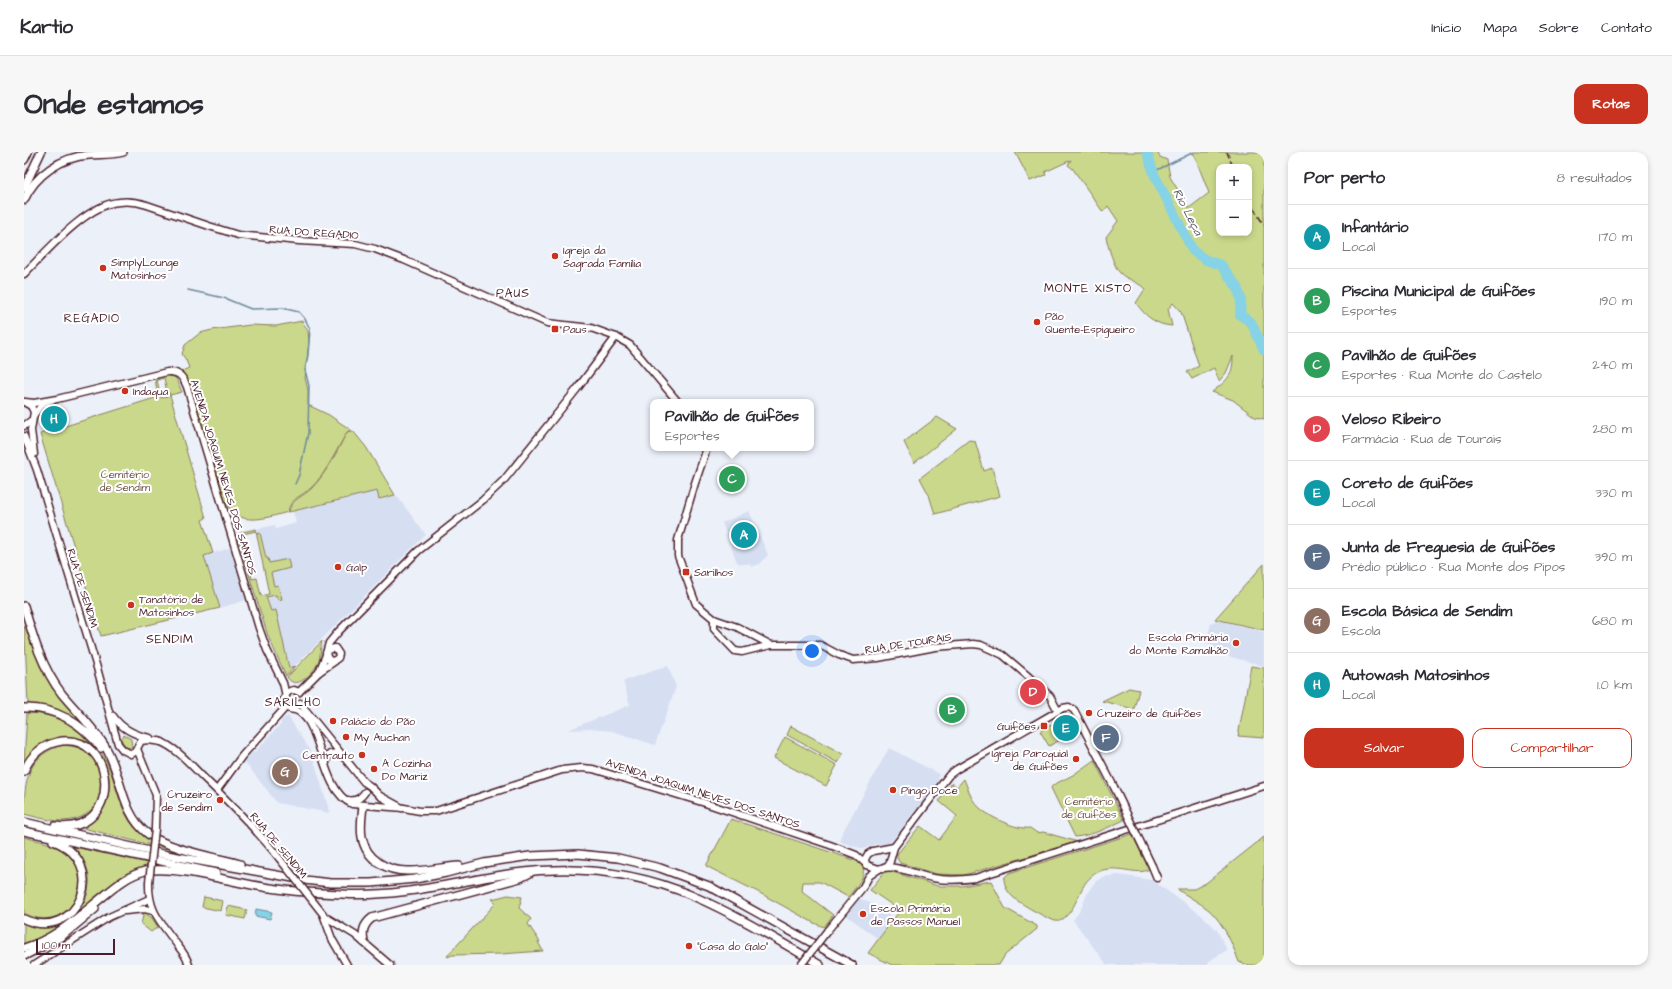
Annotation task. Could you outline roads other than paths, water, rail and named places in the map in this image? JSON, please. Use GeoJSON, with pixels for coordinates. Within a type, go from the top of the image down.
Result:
{"type":"FeatureCollection","features":[{"type":"Feature","properties":{"kind":"highway"},"geometry":{"type":"LineString","coordinates":[[24,160],[28,152]]}},
{"type":"Feature","properties":{"kind":"highway"},"geometry":{"type":"LineString","coordinates":[[24,188],[41,152]]}},
{"type":"Feature","properties":{"kind":"highway"},"geometry":{"type":"LineString","coordinates":[[24,200],[37,180],[45,172],[60,163],[83,155],[123,152]]}},
{"type":"Feature","properties":{"kind":"highway"},"geometry":{"type":"LineString","coordinates":[[24,606],[37,649],[48,672],[65,697],[100,738],[111,757],[131,813],[138,824],[149,834],[165,842],[280,876]]}},
{"type":"Feature","properties":{"kind":"highway"},"geometry":{"type":"LineString","coordinates":[[24,708],[42,710],[68,718],[87,732],[103,750],[119,779]]}},
{"type":"Feature","properties":{"kind":"highway"},"geometry":{"type":"LineString","coordinates":[[24,771],[32,757],[42,748],[60,741],[72,742],[85,747],[97,758],[104,771],[106,786],[100,807],[92,817],[82,824],[64,827],[24,822]]}},
{"type":"Feature","properties":{"kind":"highway"},"geometry":{"type":"LineString","coordinates":[[363,806],[361,830],[364,844],[376,860],[385,866],[400,871],[412,872],[472,866]]}},
{"type":"Feature","properties":{"kind":"highway"},"geometry":{"type":"LineString","coordinates":[[24,822],[167,855],[280,876],[331,883],[371,883],[430,876],[472,866],[522,857],[557,854],[598,856],[647,864],[682,875],[719,891],[852,965]]}},
{"type":"Feature","properties":{"kind":"highway"},"geometry":{"type":"LineString","coordinates":[[24,832],[301,891]]}},
{"type":"Feature","properties":{"kind":"highway"},"geometry":{"type":"LineString","coordinates":[[24,832],[68,848],[79,862],[84,872],[85,884],[80,901],[74,910],[64,918],[53,922],[42,923],[24,919]]}},
{"type":"Feature","properties":{"kind":"highway"},"geometry":{"type":"LineString","coordinates":[[24,948],[43,941],[58,932],[127,878],[145,871],[163,870],[209,876],[260,887],[345,895],[432,888],[533,871],[567,870],[598,871],[632,877],[668,886],[716,907],[820,965]]}},
{"type":"Feature","properties":{"kind":"highway"},"geometry":{"type":"LineString","coordinates":[[364,942],[364,927],[372,918],[520,878],[533,871]]}},
{"type":"Feature","properties":{"kind":"highway"},"geometry":{"type":"LineString","coordinates":[[24,956],[52,942],[71,929],[127,878]]}},
{"type":"Feature","properties":{"kind":"street","name":"RUA DO REGADIO"},"geometry":{"type":"LineString","coordinates":[[24,274],[76,224],[105,206],[118,202],[139,203],[238,235],[299,242],[354,244],[374,249],[404,260],[547,323],[591,328],[616,337],[630,345],[675,399]]}},
{"type":"Feature","properties":{"kind":"street"},"geometry":{"type":"LineString","coordinates":[[318,672],[326,654],[328,643],[418,551],[483,500],[504,480],[531,448],[616,337]]}},
{"type":"Feature","properties":{"kind":"street","name":"AVENIDA JOAQUIM NEVES DOS SANTOS"},"geometry":{"type":"LineString","coordinates":[[25,402],[34,403],[57,399],[167,372],[175,372],[182,376],[187,387],[259,628],[267,650],[283,683],[286,696]]}},
{"type":"Feature","properties":{"kind":"street","name":"AVENIDA JOAQUIM NEVES DOS SANTOS"},"geometry":{"type":"LineString","coordinates":[[24,426],[44,404],[57,399]]}},
{"type":"Feature","properties":{"kind":"street"},"geometry":{"type":"LineString","coordinates":[[25,402],[31,406],[33,417]]}},
{"type":"Feature","properties":{"kind":"street","name":"RUA DE SENDIM"},"geometry":{"type":"LineString","coordinates":[[33,417],[32,438],[37,470]]}},
{"type":"Feature","properties":{"kind":"street","name":"RUA DE SENDIM"},"geometry":{"type":"LineString","coordinates":[[24,436],[37,470],[117,738],[120,746],[140,765],[150,780]]}},
{"type":"Feature","properties":{"kind":"street","name":"RUA DE TOURAIS"},"geometry":{"type":"LineString","coordinates":[[707,451],[695,483],[678,540],[678,556],[696,604],[714,620],[737,627],[771,645],[820,645],[848,659],[859,660],[935,647],[973,644],[980,645],[1003,655],[1023,671],[1050,696],[1058,711]]}},
{"type":"Feature","properties":{"kind":"street"},"geometry":{"type":"LineString","coordinates":[[714,620],[714,629],[735,651],[742,652],[771,645]]}},
{"type":"Feature","properties":{"kind":"street"},"geometry":{"type":"LineString","coordinates":[[339,631],[336,642],[339,656],[335,661],[318,672],[296,691],[290,691],[284,702],[286,707],[291,710],[296,710],[302,714],[310,725],[336,791],[342,798],[354,800],[361,797],[365,792]]}},
{"type":"Feature","properties":{"kind":"street"},"geometry":{"type":"LineString","coordinates":[[326,654],[331,648],[337,649]]}},
{"type":"Feature","properties":{"kind":"street"},"geometry":{"type":"LineString","coordinates":[[326,654],[329,660],[335,661]]}},
{"type":"Feature","properties":{"kind":"street"},"geometry":{"type":"LineString","coordinates":[[283,683],[296,691],[300,703],[296,710]]}},
{"type":"Feature","properties":{"kind":"street","name":"AVENIDA JOAQUIM NEVES DOS SANTOS"},"geometry":{"type":"LineString","coordinates":[[300,703],[364,782],[380,796],[404,808]]}},
{"type":"Feature","properties":{"kind":"street"},"geometry":{"type":"LineString","coordinates":[[217,790],[242,756],[286,707]]}},
{"type":"Feature","properties":{"kind":"street"},"geometry":{"type":"LineString","coordinates":[[801,965],[863,887],[869,876],[881,868],[889,865],[894,847],[949,775],[956,769],[1066,707],[1074,710],[1114,787],[1157,878]]}},
{"type":"Feature","properties":{"kind":"street","name":"RUA DE SENDIM"},"geometry":{"type":"LineString","coordinates":[[110,711],[120,726],[134,734],[162,742],[181,756],[217,790],[279,858],[324,915]]}},
{"type":"Feature","properties":{"kind":"street"},"geometry":{"type":"LineString","coordinates":[[117,738],[119,731],[128,731]]}},
{"type":"Feature","properties":{"kind":"street","name":"RUA DE SENDIM"},"geometry":{"type":"LineString","coordinates":[[128,731],[136,740],[139,757],[150,780]]}},
{"type":"Feature","properties":{"kind":"street"},"geometry":{"type":"LineString","coordinates":[[127,753],[132,753],[140,742],[143,741],[162,742]]}},
{"type":"Feature","properties":{"kind":"street"},"geometry":{"type":"LineString","coordinates":[[328,770],[326,760],[330,754],[337,753],[345,760]]}},
{"type":"Feature","properties":{"kind":"street","name":"AVENIDA JOAQUIM NEVES DOS SANTOS"},"geometry":{"type":"LineString","coordinates":[[342,798],[352,804],[363,806],[436,811],[562,770],[582,768],[593,769],[705,803],[830,845],[856,855],[866,864]]}},
{"type":"Feature","properties":{"kind":"street"},"geometry":{"type":"LineString","coordinates":[[150,780],[156,799],[149,899],[153,911],[184,954],[190,965]]}},
{"type":"Feature","properties":{"kind":"street"},"geometry":{"type":"LineString","coordinates":[[363,806],[365,792],[364,782]]}},
{"type":"Feature","properties":{"kind":"street"},"geometry":{"type":"LineString","coordinates":[[866,864],[881,868],[897,868],[934,878],[955,880],[975,878],[1264,786]]}},
{"type":"Feature","properties":{"kind":"street"},"geometry":{"type":"LineString","coordinates":[[869,876],[865,858],[868,854],[894,847]]}},
{"type":"Feature","properties":{"kind":"street"},"geometry":{"type":"LineString","coordinates":[[880,850],[887,853],[897,868]]}},
{"type":"Feature","properties":{"kind":"street","name":"AVENIDA JOAQUIM NEVES DOS SANTOS"},"geometry":{"type":"LineString","coordinates":[[856,855],[868,854]]}},
{"type":"Feature","properties":{"kind":"street"},"geometry":{"type":"LineString","coordinates":[[34,965],[109,917],[149,899]]}},
{"type":"Feature","properties":{"kind":"street"},"geometry":{"type":"LineString","coordinates":[[124,911],[145,909],[153,911]]}},
{"type":"Feature","properties":{"kind":"street"},"geometry":{"type":"LineString","coordinates":[[324,915],[364,942],[390,965]]}},
{"type":"Feature","properties":{"kind":"street"},"geometry":{"type":"LineString","coordinates":[[324,915],[328,928],[347,965]]}},
{"type":"Feature","properties":{"kind":"street"},"geometry":{"type":"LineString","coordinates":[[328,928],[332,924],[337,924]]}},
{"type":"Feature","properties":{"kind":"water"},"geometry":{"type":"Polygon","coordinates":[[[256,909],[272,912],[270,919],[255,916],[256,909]]]}},
{"type":"Feature","properties":{"kind":"waterway","name":"Rio Leça"},"geometry":{"type":"LineString","coordinates":[[1147,152],[1154,174],[1193,251],[1206,260],[1221,265],[1237,287],[1241,299],[1240,315],[1251,322],[1264,350]]}},
{"type":"Feature","properties":{"kind":"waterway"},"geometry":{"type":"LineString","coordinates":[[1153,172],[1192,153]]}},
{"type":"Feature","properties":{"kind":"waterway"},"geometry":{"type":"LineString","coordinates":[[188,290],[224,298],[251,309],[282,308],[299,312],[305,319],[310,329],[305,370],[309,386],[308,433],[299,475],[295,484]]}},
{"type":"Feature","properties":{"kind":"railway"},"geometry":{"type":"LineString","coordinates":[[1227,152],[1232,164]]}},
{"type":"Feature","properties":{"kind":"railway"},"geometry":{"type":"LineString","coordinates":[[1252,206],[1264,225]]}},
{"type":"Feature","properties":{"kind":"place","name":"Igreja da Sagrada Família"},"geometry":{"type":"Point","coordinates":[555,256]}},
{"type":"Feature","properties":{"kind":"place","name":"SimplyLounge Matosinhos"},"geometry":{"type":"Point","coordinates":[103,268]}},
{"type":"Feature","properties":{"kind":"place","name":"Pão Quente-Espigueiro"},"geometry":{"type":"Point","coordinates":[1037,322]}},
{"type":"Feature","properties":{"kind":"place","name":"Paus"},"geometry":{"type":"Point","coordinates":[555,329]}},
{"type":"Feature","properties":{"kind":"place","name":"Indaqua"},"geometry":{"type":"Point","coordinates":[125,391]}},
{"type":"Feature","properties":{"kind":"place","name":"Autowash Matosinhos"},"geometry":{"type":"Point","coordinates":[54,419]}},
{"type":"Feature","properties":{"kind":"place","name":"Pavilhão de Guifões"},"geometry":{"type":"Point","coordinates":[732,479]}},
{"type":"Feature","properties":{"kind":"place","name":"Infantário"},"geometry":{"type":"Point","coordinates":[744,535]}},
{"type":"Feature","properties":{"kind":"place","name":"Galp"},"geometry":{"type":"Point","coordinates":[338,567]}},
{"type":"Feature","properties":{"kind":"place","name":"Sarilhos"},"geometry":{"type":"Point","coordinates":[686,572]}},
{"type":"Feature","properties":{"kind":"place","name":"Tanatório de Matosinhos"},"geometry":{"type":"Point","coordinates":[131,605]}},
{"type":"Feature","properties":{"kind":"place","name":"Escola Primária do Monte Ramalhão"},"geometry":{"type":"Point","coordinates":[1236,643]}},
{"type":"Feature","properties":{"kind":"place","name":"Veloso Ribeiro"},"geometry":{"type":"Point","coordinates":[1033,692]}},
{"type":"Feature","properties":{"kind":"place","name":"Piscina Municipal de Guifões"},"geometry":{"type":"Point","coordinates":[952,710]}},
{"type":"Feature","properties":{"kind":"place","name":"Cruzeiro de Guifões"},"geometry":{"type":"Point","coordinates":[1089,713]}},
{"type":"Feature","properties":{"kind":"place","name":"Palácio do Pão"},"geometry":{"type":"Point","coordinates":[333,721]}},
{"type":"Feature","properties":{"kind":"place","name":"Guifões"},"geometry":{"type":"Point","coordinates":[1044,726]}},
{"type":"Feature","properties":{"kind":"place","name":"Coreto de Guifões"},"geometry":{"type":"Point","coordinates":[1066,728]}},
{"type":"Feature","properties":{"kind":"place","name":"My Auchan"},"geometry":{"type":"Point","coordinates":[346,737]}},
{"type":"Feature","properties":{"kind":"place","name":"Junta de Freguesia de Guifões"},"geometry":{"type":"Point","coordinates":[1106,738]}},
{"type":"Feature","properties":{"kind":"place","name":"Centrauto"},"geometry":{"type":"Point","coordinates":[362,755]}},
{"type":"Feature","properties":{"kind":"place","name":"Igreja Paroquial de Guifões"},"geometry":{"type":"Point","coordinates":[1076,759]}},
{"type":"Feature","properties":{"kind":"place","name":"A Cozinha Do Mariz"},"geometry":{"type":"Point","coordinates":[374,769]}},
{"type":"Feature","properties":{"kind":"place","name":"Escola Básica de Sendim"},"geometry":{"type":"Point","coordinates":[285,772]}},
{"type":"Feature","properties":{"kind":"place","name":"Pingo Doce"},"geometry":{"type":"Point","coordinates":[893,790]}},
{"type":"Feature","properties":{"kind":"place","name":"Cruzeiro de Sendim"},"geometry":{"type":"Point","coordinates":[220,800]}},
{"type":"Feature","properties":{"kind":"place","name":"Escola Primária de Passos Manuel"},"geometry":{"type":"Point","coordinates":[863,914]}},
{"type":"Feature","properties":{"kind":"place","name":"\"Casa do Galo\""},"geometry":{"type":"Point","coordinates":[689,946]}},
{"type":"Feature","properties":{"kind":"district","name":"MONTE XISTO"},"geometry":{"type":"Point","coordinates":[1088,288]}},
{"type":"Feature","properties":{"kind":"district","name":"PAUS"},"geometry":{"type":"Point","coordinates":[513,293]}},
{"type":"Feature","properties":{"kind":"district","name":"REGADIO"},"geometry":{"type":"Point","coordinates":[92,318]}},
{"type":"Feature","properties":{"kind":"district","name":"SENDIM"},"geometry":{"type":"Point","coordinates":[170,639]}},
{"type":"Feature","properties":{"kind":"district","name":"SARILHO"},"geometry":{"type":"Point","coordinates":[293,702]}},
{"type":"Feature","properties":{"kind":"park label","name":"Cemitério de Sendim"},"geometry":{"type":"Point","coordinates":[125,480]}},
{"type":"Feature","properties":{"kind":"park label","name":"Cemitério de Guifões"},"geometry":{"type":"Point","coordinates":[1089,807]}}]}
